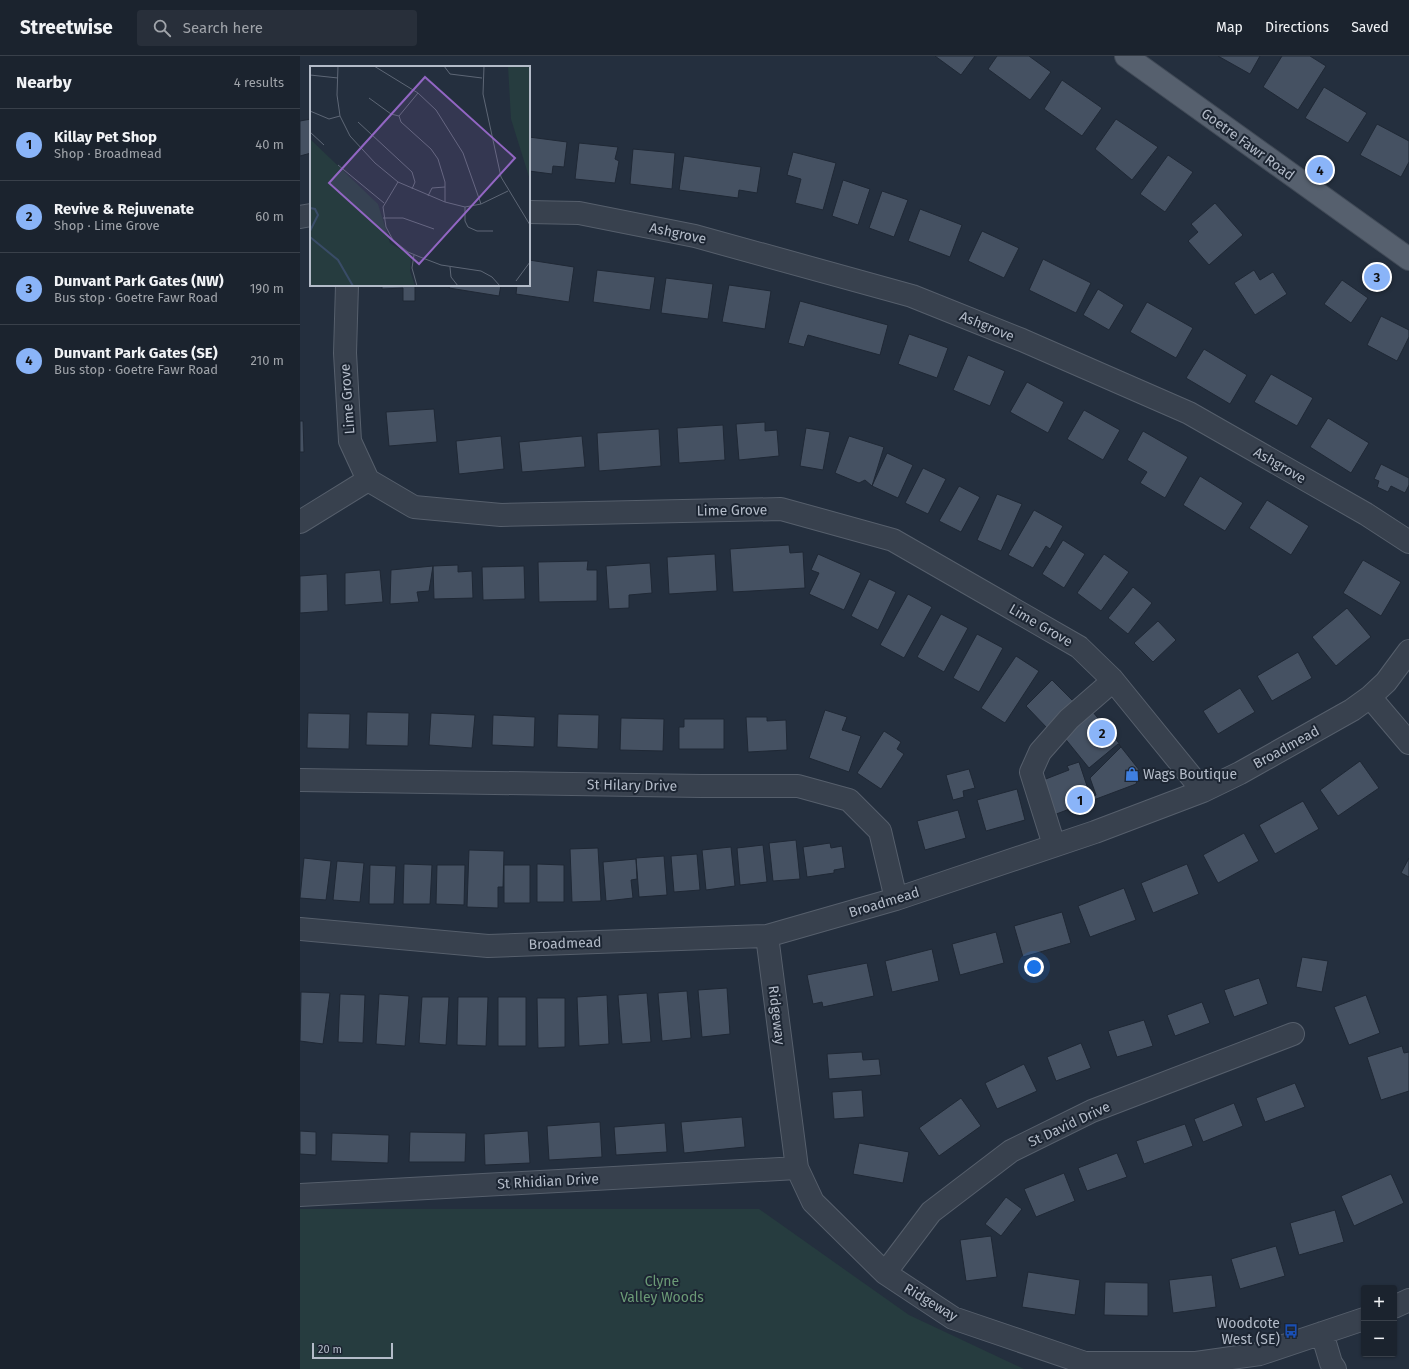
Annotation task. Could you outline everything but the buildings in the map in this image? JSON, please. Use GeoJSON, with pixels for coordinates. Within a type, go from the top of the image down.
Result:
{"type":"FeatureCollection","features":[{"type":"Feature","properties":{"kind":"main road","name":"Goetre Fawr Road"},"geometry":{"type":"LineString","coordinates":[[1126,56],[1409,259]]}},
{"type":"Feature","properties":{"kind":"street","name":"Ashgrove"},"geometry":{"type":"LineString","coordinates":[[530,212],[579,212],[695,236],[912,296],[1022,340],[1189,412],[1366,514],[1409,542]]}},
{"type":"Feature","properties":{"kind":"street"},"geometry":{"type":"LineString","coordinates":[[300,217],[310,215]]}},
{"type":"Feature","properties":{"kind":"street","name":"Lime Grove"},"geometry":{"type":"LineString","coordinates":[[347,286],[344,353],[350,442],[368,480],[414,507],[501,515],[781,509],[892,540],[1079,647],[1112,679],[1203,791]]}},
{"type":"Feature","properties":{"kind":"street"},"geometry":{"type":"LineString","coordinates":[[300,522],[368,480]]}},
{"type":"Feature","properties":{"kind":"street","name":"Broadmead"},"geometry":{"type":"LineString","coordinates":[[300,929],[488,946],[767,936],[896,899],[1095,832],[1203,791],[1352,710],[1370,697],[1386,682],[1409,651]]}},
{"type":"Feature","properties":{"kind":"street"},"geometry":{"type":"LineString","coordinates":[[1054,845],[1031,772],[1040,752],[1070,719],[1107,686],[1112,679]]}},
{"type":"Feature","properties":{"kind":"street"},"geometry":{"type":"LineString","coordinates":[[1370,697],[1409,743]]}},
{"type":"Feature","properties":{"kind":"street","name":"St Hilary Drive"},"geometry":{"type":"LineString","coordinates":[[300,780],[798,786],[849,800],[880,831],[896,899]]}},
{"type":"Feature","properties":{"kind":"street","name":"Ridgeway"},"geometry":{"type":"LineString","coordinates":[[767,936],[797,1168],[813,1202],[885,1273],[953,1318],[1084,1363],[1196,1363],[1260,1354],[1361,1320]]}},
{"type":"Feature","properties":{"kind":"street","name":"St David Drive"},"geometry":{"type":"LineString","coordinates":[[885,1273],[931,1212],[1011,1151],[1092,1111],[1296,1035]]}},
{"type":"Feature","properties":{"kind":"street","name":"St Rhidian Drive"},"geometry":{"type":"LineString","coordinates":[[300,1195],[797,1168]]}},
{"type":"Feature","properties":{"kind":"street"},"geometry":{"type":"LineString","coordinates":[[1397,1306],[1409,1300]]}},
{"type":"Feature","properties":{"kind":"street"},"geometry":{"type":"LineString","coordinates":[[1322,1333],[1335,1369]]}},
{"type":"Feature","properties":{"kind":"green space","name":"Clyne Valley Woods"},"geometry":{"type":"Polygon","coordinates":[[[300,1209],[759,1209],[909,1315],[1024,1369],[300,1369],[300,1209]]]}},
{"type":"Feature","properties":{"kind":"place","name":"Dunvant Park Gates (SE)"},"geometry":{"type":"Point","coordinates":[1320,170]}},
{"type":"Feature","properties":{"kind":"place","name":"Dunvant Park Gates (NW)"},"geometry":{"type":"Point","coordinates":[1377,277]}},
{"type":"Feature","properties":{"kind":"place","name":"Revive & Rejuvenate"},"geometry":{"type":"Point","coordinates":[1102,733]}},
{"type":"Feature","properties":{"kind":"place","name":"Wags Boutique"},"geometry":{"type":"Point","coordinates":[1132,774]}},
{"type":"Feature","properties":{"kind":"place","name":"Killay Pet Shop"},"geometry":{"type":"Point","coordinates":[1080,800]}},
{"type":"Feature","properties":{"kind":"place","name":"Woodcote West (SE)"},"geometry":{"type":"Point","coordinates":[1291,1331]}}]}
